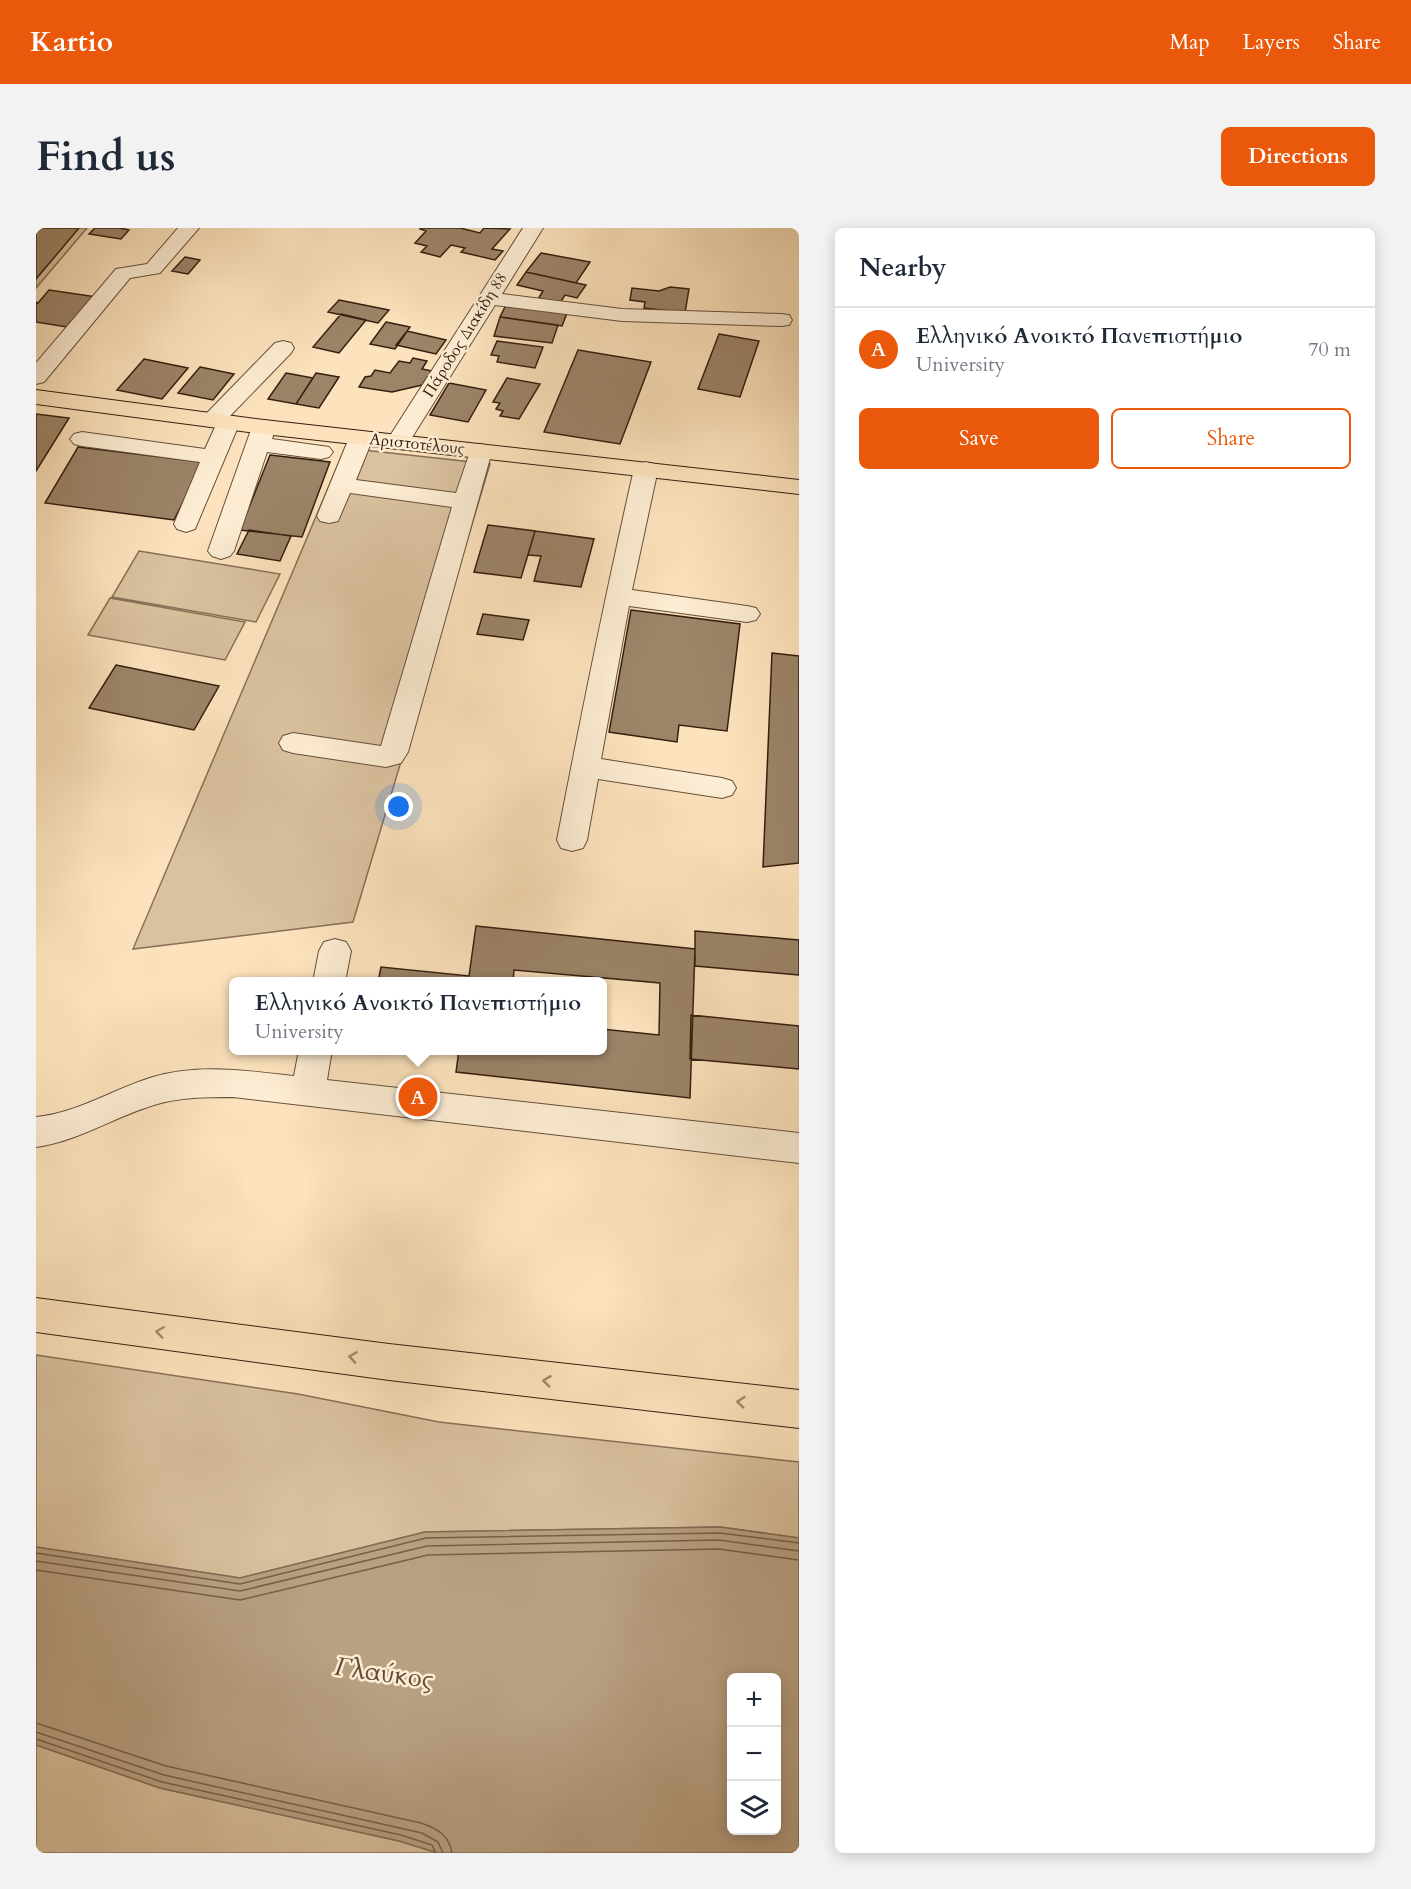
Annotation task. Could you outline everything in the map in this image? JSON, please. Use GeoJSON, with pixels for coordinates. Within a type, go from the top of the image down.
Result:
{"type":"FeatureCollection","features":[{"type":"Feature","properties":{"kind":"main road","name":"Αριστοτέλους"},"geometry":{"type":"LineString","coordinates":[[36,397],[220,421],[261,436],[361,438],[799,487]]}},
{"type":"Feature","properties":{"kind":"main road"},"geometry":{"type":"LineString","coordinates":[[36,1315],[389,1362],[799,1408]]}},
{"type":"Feature","properties":{"kind":"street"},"geometry":{"type":"LineString","coordinates":[[36,377],[123,273],[153,269],[189,228]]}},
{"type":"Feature","properties":{"kind":"street","name":"Πάροδος Διακίδη 88"},"geometry":{"type":"LineString","coordinates":[[398,442],[533,228]]}},
{"type":"Feature","properties":{"kind":"street"},"geometry":{"type":"LineString","coordinates":[[488,298],[622,315],[781,320]]}},
{"type":"Feature","properties":{"kind":"street"},"geometry":{"type":"LineString","coordinates":[[186,524],[214,457],[220,421],[284,348]]}},
{"type":"Feature","properties":{"kind":"street"},"geometry":{"type":"LineString","coordinates":[[220,551],[261,436],[321,452]]}},
{"type":"Feature","properties":{"kind":"street"},"geometry":{"type":"LineString","coordinates":[[329,516],[361,438]]}},
{"type":"Feature","properties":{"kind":"street"},"geometry":{"type":"LineString","coordinates":[[82,439],[214,457]]}},
{"type":"Feature","properties":{"kind":"street"},"geometry":{"type":"LineString","coordinates":[[293,743],[392,756],[480,451]]}},
{"type":"Feature","properties":{"kind":"street"},"geometry":{"type":"LineString","coordinates":[[572,840],[618,596],[646,469]]}},
{"type":"Feature","properties":{"kind":"street"},"geometry":{"type":"LineString","coordinates":[[342,485],[465,501]]}},
{"type":"Feature","properties":{"kind":"street"},"geometry":{"type":"LineString","coordinates":[[618,596],[747,614]]}},
{"type":"Feature","properties":{"kind":"street"},"geometry":{"type":"LineString","coordinates":[[585,767],[722,788]]}},
{"type":"Feature","properties":{"kind":"street"},"geometry":{"type":"LineString","coordinates":[[308,1091],[315,1055]]}},
{"type":"Feature","properties":{"kind":"street"},"geometry":{"type":"LineString","coordinates":[[36,1132],[54,1131],[132,1099],[169,1087],[233,1083],[799,1148]]}},
{"type":"Feature","properties":{"kind":"shaded area"},"geometry":{"type":"Polygon","coordinates":[[[36,228],[87,228],[36,288],[36,228]]]}},
{"type":"Feature","properties":{"kind":"shaded area"},"geometry":{"type":"Polygon","coordinates":[[[345,448],[490,464],[353,922],[133,949],[345,448]]]}},
{"type":"Feature","properties":{"kind":"shaded area"},"geometry":{"type":"Polygon","coordinates":[[[139,551],[280,574],[256,622],[112,597],[139,551]]]}},
{"type":"Feature","properties":{"kind":"shaded area"},"geometry":{"type":"Polygon","coordinates":[[[110,598],[245,622],[225,660],[88,635],[110,598]]]}},
{"type":"Feature","properties":{"kind":"shaded area"},"geometry":{"type":"Polygon","coordinates":[[[36,1355],[298,1394],[439,1422],[799,1462],[799,1538],[720,1527],[425,1532],[240,1578],[36,1547],[36,1355]]]}},
{"type":"Feature","properties":{"kind":"shaded area"},"geometry":{"type":"Polygon","coordinates":[[[36,1745],[160,1788],[399,1841],[438,1853],[36,1853],[36,1745]]]}},
{"type":"Feature","properties":{"kind":"water","name":"Γλαύκος"},"geometry":{"type":"Polygon","coordinates":[[[720,1527],[799,1538],[799,1853],[438,1853],[399,1841],[160,1788],[36,1745],[36,1547],[240,1578],[425,1532],[720,1527]]]}},
{"type":"Feature","properties":{"kind":"building"},"geometry":{"type":"Polygon","coordinates":[[[36,228],[79,228],[36,279],[36,228]]]}},
{"type":"Feature","properties":{"kind":"building"},"geometry":{"type":"Polygon","coordinates":[[[95,228],[129,230],[121,239],[89,234],[95,228]]]}},
{"type":"Feature","properties":{"kind":"building"},"geometry":{"type":"Polygon","coordinates":[[[421,228],[460,228],[480,233],[484,228],[510,229],[492,249],[503,251],[495,260],[461,252],[465,248],[451,245],[440,257],[421,252],[427,246],[415,243],[426,231],[421,228]]]}},
{"type":"Feature","properties":{"kind":"building"},"geometry":{"type":"Polygon","coordinates":[[[541,253],[590,262],[576,283],[526,272],[541,253]]]}},
{"type":"Feature","properties":{"kind":"building"},"geometry":{"type":"Polygon","coordinates":[[[185,257],[200,260],[188,274],[172,271],[185,257]]]}},
{"type":"Feature","properties":{"kind":"building"},"geometry":{"type":"Polygon","coordinates":[[[526,272],[586,285],[577,298],[565,295],[560,303],[538,299],[543,291],[517,285],[526,272]]]}},
{"type":"Feature","properties":{"kind":"building"},"geometry":{"type":"Polygon","coordinates":[[[670,287],[689,289],[685,313],[644,308],[645,302],[630,300],[632,288],[659,291],[670,287]]]}},
{"type":"Feature","properties":{"kind":"building"},"geometry":{"type":"Polygon","coordinates":[[[49,290],[97,297],[73,328],[36,322],[36,302],[38,303],[49,290]]]}},
{"type":"Feature","properties":{"kind":"building"},"geometry":{"type":"Polygon","coordinates":[[[339,300],[389,310],[378,323],[328,312],[339,300]]]}},
{"type":"Feature","properties":{"kind":"building"},"geometry":{"type":"Polygon","coordinates":[[[506,305],[567,313],[562,326],[500,317],[506,305]]]}},
{"type":"Feature","properties":{"kind":"building"},"geometry":{"type":"Polygon","coordinates":[[[341,314],[366,320],[339,353],[313,347],[341,314]]]}},
{"type":"Feature","properties":{"kind":"building"},"geometry":{"type":"Polygon","coordinates":[[[500,317],[558,325],[552,343],[494,336],[500,317]]]}},
{"type":"Feature","properties":{"kind":"building"},"geometry":{"type":"Polygon","coordinates":[[[386,322],[410,327],[395,349],[370,344],[386,322]]]}},
{"type":"Feature","properties":{"kind":"building"},"geometry":{"type":"Polygon","coordinates":[[[407,331],[446,340],[436,354],[396,345],[407,331]]]}},
{"type":"Feature","properties":{"kind":"building"},"geometry":{"type":"Polygon","coordinates":[[[719,334],[759,341],[740,397],[698,389],[719,334]]]}},
{"type":"Feature","properties":{"kind":"building"},"geometry":{"type":"Polygon","coordinates":[[[497,341],[543,347],[535,368],[497,362],[499,356],[491,355],[497,341]]]}},
{"type":"Feature","properties":{"kind":"building"},"geometry":{"type":"Polygon","coordinates":[[[578,350],[651,362],[620,444],[544,432],[578,350]]]}},
{"type":"Feature","properties":{"kind":"building"},"geometry":{"type":"Polygon","coordinates":[[[413,358],[427,361],[422,369],[432,371],[422,385],[392,392],[359,387],[365,377],[371,376],[375,370],[390,373],[399,361],[410,363],[413,358]]]}},
{"type":"Feature","properties":{"kind":"building"},"geometry":{"type":"Polygon","coordinates":[[[144,359],[188,368],[162,399],[117,390],[144,359]]]}},
{"type":"Feature","properties":{"kind":"building"},"geometry":{"type":"Polygon","coordinates":[[[200,367],[234,374],[213,400],[178,393],[200,367]]]}},
{"type":"Feature","properties":{"kind":"building"},"geometry":{"type":"Polygon","coordinates":[[[286,373],[313,378],[296,404],[268,399],[286,373]]]}},
{"type":"Feature","properties":{"kind":"building"},"geometry":{"type":"Polygon","coordinates":[[[316,373],[339,377],[319,408],[296,404],[316,373]]]}},
{"type":"Feature","properties":{"kind":"building"},"geometry":{"type":"Polygon","coordinates":[[[507,378],[540,384],[519,419],[500,416],[503,411],[496,409],[500,403],[493,402],[507,378]]]}},
{"type":"Feature","properties":{"kind":"building"},"geometry":{"type":"Polygon","coordinates":[[[449,383],[486,390],[468,422],[430,415],[449,383]]]}},
{"type":"Feature","properties":{"kind":"building"},"geometry":{"type":"Polygon","coordinates":[[[36,414],[69,418],[36,471],[36,414]]]}},
{"type":"Feature","properties":{"kind":"building"},"geometry":{"type":"Polygon","coordinates":[[[78,447],[203,462],[174,520],[45,503],[78,447]]]}},
{"type":"Feature","properties":{"kind":"building"},"geometry":{"type":"Polygon","coordinates":[[[270,455],[330,462],[302,537],[240,530],[270,455]]]}},
{"type":"Feature","properties":{"kind":"building"},"geometry":{"type":"Polygon","coordinates":[[[488,525],[535,531],[521,578],[474,572],[488,525]]]}},
{"type":"Feature","properties":{"kind":"building"},"geometry":{"type":"Polygon","coordinates":[[[249,530],[291,536],[280,561],[237,554],[249,530]]]}},
{"type":"Feature","properties":{"kind":"building"},"geometry":{"type":"Polygon","coordinates":[[[535,531],[594,539],[581,587],[534,581],[541,556],[528,555],[535,531]]]}},
{"type":"Feature","properties":{"kind":"building"},"geometry":{"type":"Polygon","coordinates":[[[631,610],[740,624],[727,731],[679,725],[677,742],[609,732],[631,610]]]}},
{"type":"Feature","properties":{"kind":"building"},"geometry":{"type":"Polygon","coordinates":[[[483,614],[529,620],[523,640],[477,634],[483,614]]]}},
{"type":"Feature","properties":{"kind":"building"},"geometry":{"type":"Polygon","coordinates":[[[772,653],[799,656],[799,863],[763,867],[772,653]]]}},
{"type":"Feature","properties":{"kind":"building"},"geometry":{"type":"Polygon","coordinates":[[[116,665],[219,686],[194,730],[89,708],[116,665]]]}},
{"type":"Feature","properties":{"kind":"building"},"geometry":{"type":"Polygon","coordinates":[[[476,926],[695,949],[690,1098],[456,1072],[458,1055],[607,1055],[607,1030],[659,1035],[660,983],[514,970],[513,977],[379,977],[381,967],[469,976],[476,926]]]}},
{"type":"Feature","properties":{"kind":"building"},"geometry":{"type":"Polygon","coordinates":[[[695,931],[799,940],[799,975],[695,966],[695,931]]]}},
{"type":"Feature","properties":{"kind":"building"},"geometry":{"type":"Polygon","coordinates":[[[691,1015],[799,1026],[799,1069],[690,1059],[691,1015]]]}},
{"type":"Feature","properties":{"kind":"place","name":"Ελληνικό Ανοικτό Πανεπιστήμιο"},"geometry":{"type":"Point","coordinates":[418,1097]}}]}
